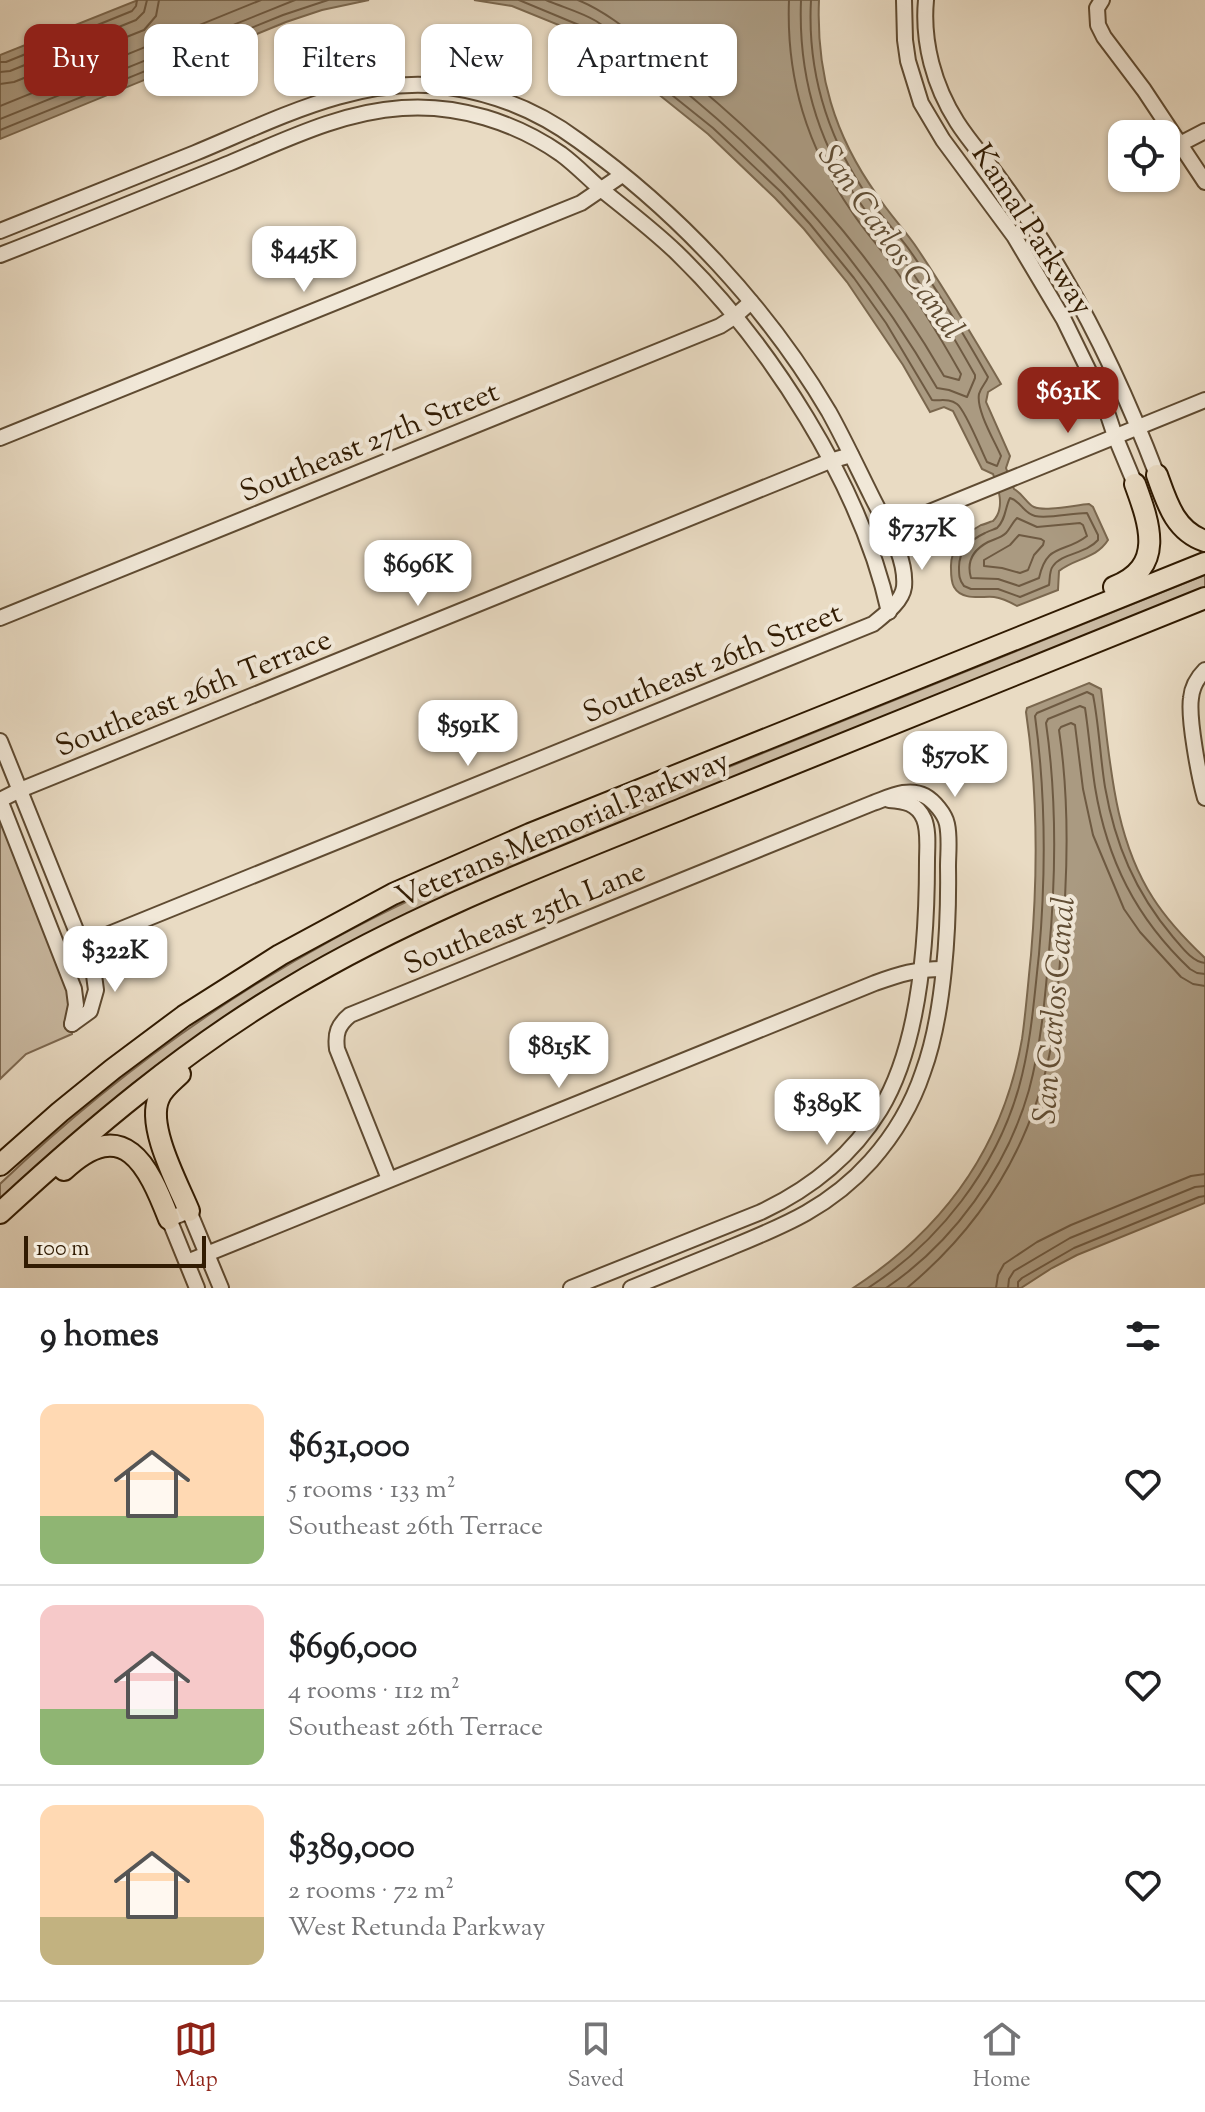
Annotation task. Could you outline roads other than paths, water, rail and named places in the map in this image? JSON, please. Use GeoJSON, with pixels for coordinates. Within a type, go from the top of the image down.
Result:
{"type":"FeatureCollection","features":[{"type":"Feature","properties":{"kind":"highway"},"geometry":{"type":"LineString","coordinates":[[1157,475],[1172,515],[1182,528],[1205,541]]}},
{"type":"Feature","properties":{"kind":"highway"},"geometry":{"type":"LineString","coordinates":[[759,742],[870,685],[1134,578],[1147,557],[1149,543],[1147,523],[1135,484]]}},
{"type":"Feature","properties":{"kind":"highway","name":"Veterans Memorial Parkway"},"geometry":{"type":"LineString","coordinates":[[0,1165],[113,1069],[184,1016],[280,955],[359,911],[444,870],[1205,563]]}},
{"type":"Feature","properties":{"kind":"highway","name":"Veterans Memorial Parkway"},"geometry":{"type":"LineString","coordinates":[[0,1213],[135,1094],[290,987],[346,955],[431,914],[590,846],[1205,598]]}},
{"type":"Feature","properties":{"kind":"highway"},"geometry":{"type":"LineString","coordinates":[[189,1211],[160,1140],[156,1110],[163,1091],[216,1036]]}},
{"type":"Feature","properties":{"kind":"highway"},"geometry":{"type":"LineString","coordinates":[[0,1230],[79,1157],[101,1146],[115,1146],[129,1151],[141,1161],[154,1182],[169,1219]]}},
{"type":"Feature","properties":{"kind":"street","name":"Kamal Parkway"},"geometry":{"type":"LineString","coordinates":[[904,0],[906,51],[921,103],[943,140],[1039,276],[1087,365],[1135,484]]}},
{"type":"Feature","properties":{"kind":"street","name":"Kamal Parkway"},"geometry":{"type":"LineString","coordinates":[[926,0],[928,49],[947,104],[1064,276],[1139,426],[1157,475]]}},
{"type":"Feature","properties":{"kind":"street"},"geometry":{"type":"LineString","coordinates":[[1100,4],[1098,25],[1104,37],[1163,120]]}},
{"type":"Feature","properties":{"kind":"street"},"geometry":{"type":"LineString","coordinates":[[0,231],[336,98],[381,87],[413,85],[445,86],[510,102],[580,141],[667,214],[751,302],[800,366],[851,455],[901,561],[904,591],[889,612]]}},
{"type":"Feature","properties":{"kind":"street"},"geometry":{"type":"LineString","coordinates":[[0,255],[300,134],[362,113],[427,107],[495,121],[519,130],[552,148],[629,209],[677,253],[734,317],[788,388],[830,461],[866,534],[881,575],[889,612]]}},
{"type":"Feature","properties":{"kind":"street"},"geometry":{"type":"LineString","coordinates":[[1205,131],[1180,144],[1205,182]]}},
{"type":"Feature","properties":{"kind":"street"},"geometry":{"type":"LineString","coordinates":[[0,438],[541,220],[581,203],[622,175]]}},
{"type":"Feature","properties":{"kind":"street","name":"Southeast 27th Street"},"geometry":{"type":"LineString","coordinates":[[0,618],[720,326],[751,302]]}},
{"type":"Feature","properties":{"kind":"street"},"geometry":{"type":"LineString","coordinates":[[866,534],[1205,400]]}},
{"type":"Feature","properties":{"kind":"street","name":"Southeast 26th Terrace"},"geometry":{"type":"LineString","coordinates":[[0,800],[851,455]]}},
{"type":"Feature","properties":{"kind":"street","name":"Southeast 26th Street"},"geometry":{"type":"LineString","coordinates":[[61,952],[873,624],[889,612]]}},
{"type":"Feature","properties":{"kind":"street"},"geometry":{"type":"LineString","coordinates":[[1205,670],[1196,682],[1190,701],[1205,798]]}},
{"type":"Feature","properties":{"kind":"street"},"geometry":{"type":"LineString","coordinates":[[0,741],[94,975],[96,990],[90,1011],[72,1024],[76,1005],[74,989],[0,800]]}},
{"type":"Feature","properties":{"kind":"street","name":"Southeast 25th Lane"},"geometry":{"type":"LineString","coordinates":[[389,1179],[337,1049],[336,1036],[340,1024],[350,1015],[901,793],[914,792],[926,796],[947,823],[948,884],[943,969]]}},
{"type":"Feature","properties":{"kind":"street"},"geometry":{"type":"LineString","coordinates":[[571,1288],[786,1200],[833,1167],[868,1128],[890,1092],[909,1038],[920,969],[927,874],[923,817],[917,807],[885,799]]}},
{"type":"Feature","properties":{"kind":"street"},"geometry":{"type":"LineString","coordinates":[[187,1262],[875,983],[920,969],[943,969],[930,1053],[916,1091],[897,1126],[861,1171],[800,1218],[631,1288]]}},
{"type":"Feature","properties":{"kind":"street"},"geometry":{"type":"LineString","coordinates":[[197,1288],[169,1219],[189,1211],[221,1288]]}},
{"type":"Feature","properties":{"kind":"water"},"geometry":{"type":"Polygon","coordinates":[[[138,0],[369,0],[274,24],[274,27],[258,33],[258,24],[144,24],[144,80],[128,87],[128,24],[78,24],[138,0]]]}},
{"type":"Feature","properties":{"kind":"water","name":"San Carlos Canal"},"geometry":{"type":"Polygon","coordinates":[[[474,0],[819,0],[821,53],[839,126],[862,172],[928,265],[1001,384],[988,392],[986,402],[1010,456],[1006,468],[1014,489],[1032,506],[1039,508],[1089,504],[1108,540],[1103,546],[1059,571],[1058,590],[1017,606],[1000,598],[967,596],[957,591],[951,575],[955,548],[969,533],[993,521],[999,510],[999,491],[993,474],[982,469],[953,411],[944,407],[930,412],[903,365],[847,282],[804,229],[708,134],[661,96],[737,96],[737,24],[556,24],[512,6],[474,0]]]}},
{"type":"Feature","properties":{"kind":"water"},"geometry":{"type":"Polygon","coordinates":[[[24,45],[24,96],[105,96],[0,139],[0,55],[24,45]]]}},
{"type":"Feature","properties":{"kind":"water","name":"San Carlos Canal"},"geometry":{"type":"Polygon","coordinates":[[[1089,683],[1101,689],[1115,796],[1129,849],[1164,914],[1205,958],[1205,1203],[1077,1255],[1021,1288],[853,1288],[915,1240],[941,1212],[984,1150],[1000,1116],[1022,1039],[1033,924],[1035,803],[1026,712],[1027,708],[1089,683]]]}}]}
